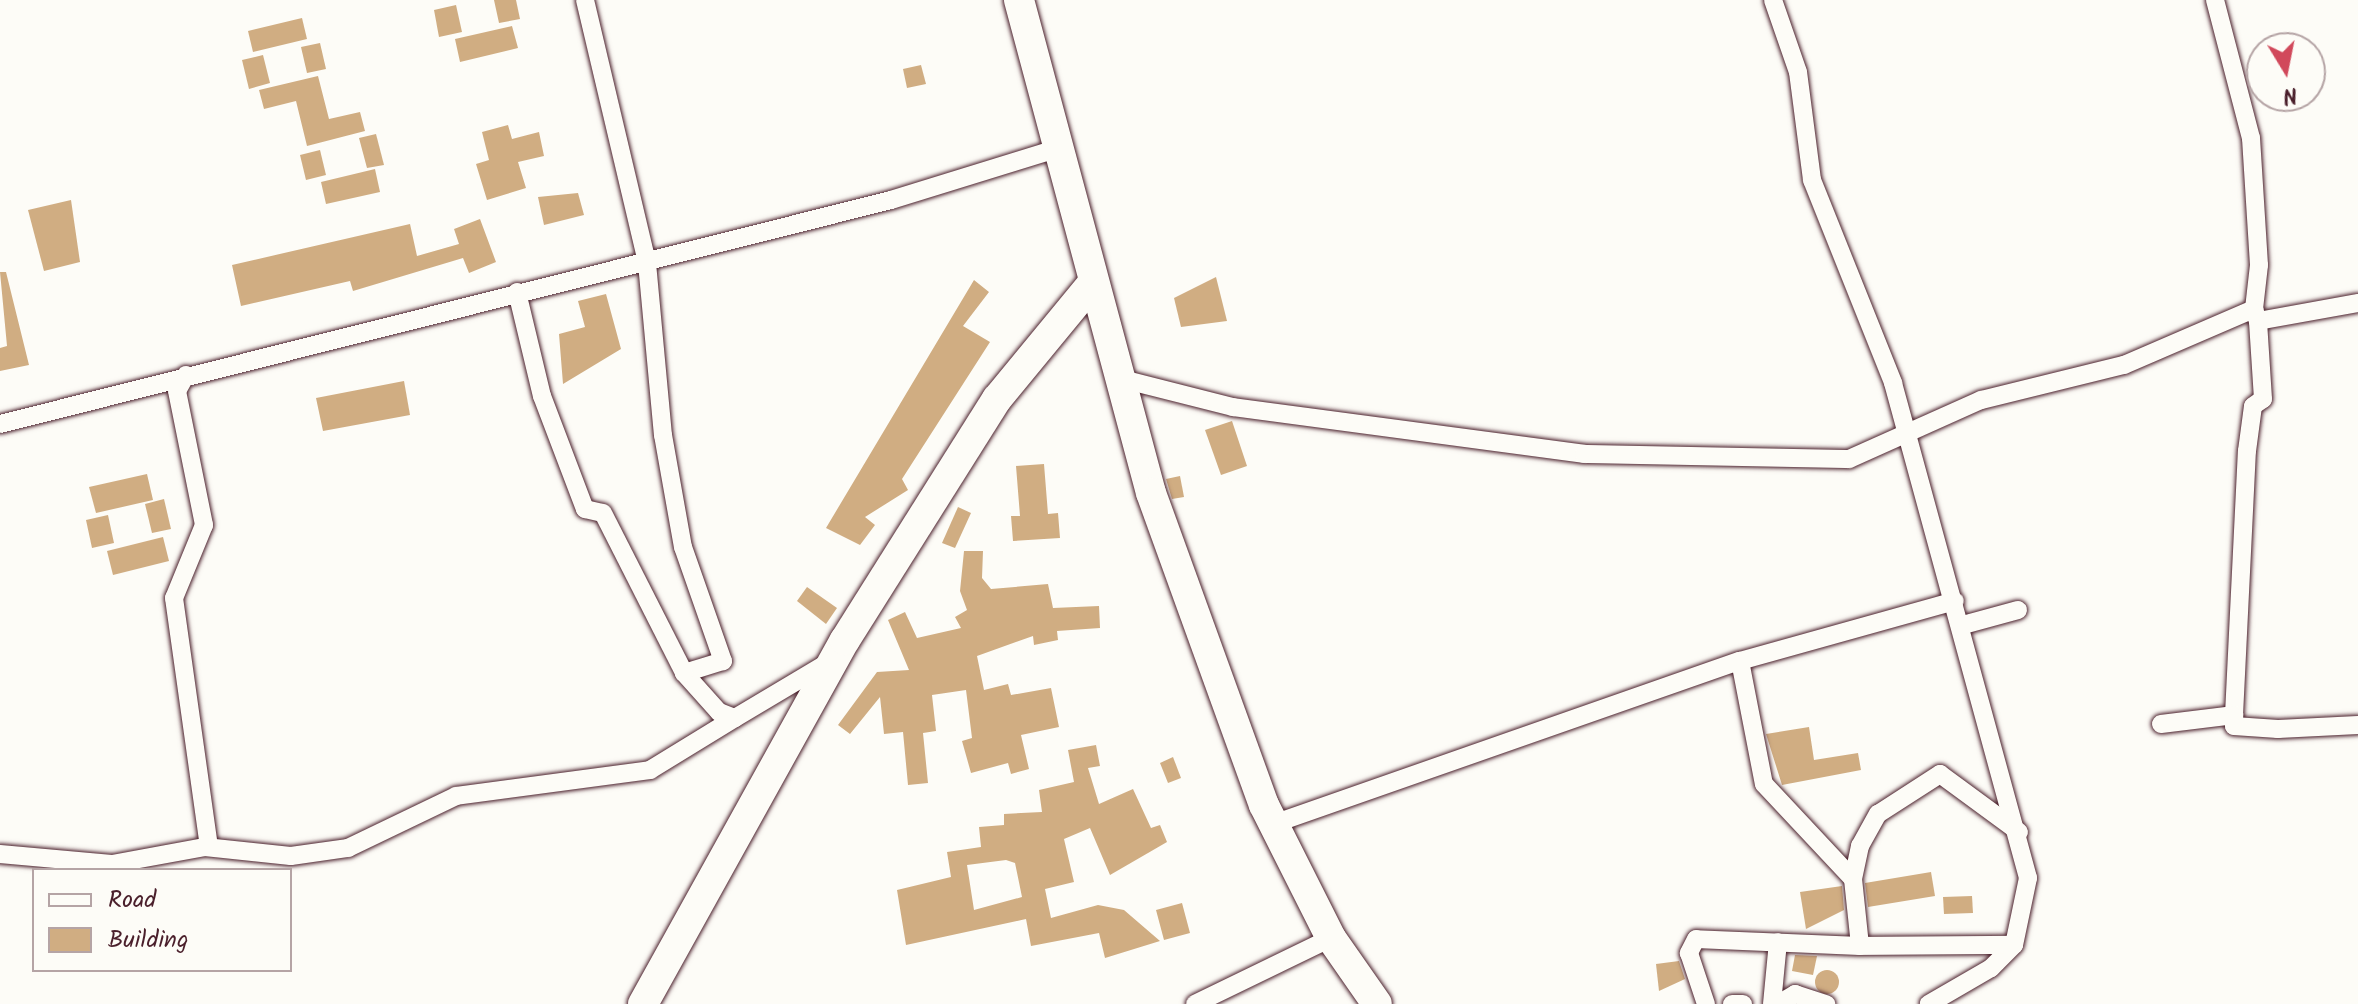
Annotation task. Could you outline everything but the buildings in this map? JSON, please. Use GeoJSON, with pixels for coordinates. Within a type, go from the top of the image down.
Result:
{"type":"FeatureCollection","features":[{"type":"Feature","properties":{"kind":"main road"},"geometry":{"type":"LineString","coordinates":[[1019,0],[1059,148],[1091,285],[1118,378],[1232,716],[1264,805],[1279,822],[1331,938],[1377,1004]]}},
{"type":"Feature","properties":{"kind":"main road"},"geometry":{"type":"LineString","coordinates":[[643,1004],[845,640],[997,399],[1091,285]]}},
{"type":"Feature","properties":{"kind":"street"},"geometry":{"type":"LineString","coordinates":[[585,0],[647,263],[663,435],[683,547],[723,661],[684,673]]}},
{"type":"Feature","properties":{"kind":"street"},"geometry":{"type":"LineString","coordinates":[[1773,0],[1798,72],[1812,180],[1866,308],[1907,439],[1963,625],[2019,832],[2028,889],[2014,945],[1991,968],[1929,1004]]}},
{"type":"Feature","properties":{"kind":"street"},"geometry":{"type":"LineString","coordinates":[[2215,0],[2251,138],[2259,265],[2256,315],[2263,399],[2253,406],[2247,451],[2234,726],[2278,729],[2358,725]]}},
{"type":"Feature","properties":{"kind":"street"},"geometry":{"type":"LineString","coordinates":[[0,424],[517,292],[647,263],[1059,148]]}},
{"type":"Feature","properties":{"kind":"street"},"geometry":{"type":"LineString","coordinates":[[517,292],[542,396],[585,509],[603,513],[684,673],[719,712],[735,718]]}},
{"type":"Feature","properties":{"kind":"street"},"geometry":{"type":"LineString","coordinates":[[1118,378],[1233,407],[1584,454],[1849,459],[1907,439],[1981,400],[2124,365],[2256,315],[2358,303]]}},
{"type":"Feature","properties":{"kind":"street"},"geometry":{"type":"LineString","coordinates":[[186,375],[177,391],[204,525],[174,598],[209,847]]}},
{"type":"Feature","properties":{"kind":"street"},"geometry":{"type":"LineString","coordinates":[[1279,822],[1740,661],[1955,601]]}},
{"type":"Feature","properties":{"kind":"street"},"geometry":{"type":"LineString","coordinates":[[1963,625],[2018,610]]}},
{"type":"Feature","properties":{"kind":"street"},"geometry":{"type":"LineString","coordinates":[[0,854],[112,864],[209,847],[291,856],[348,848],[456,796],[650,770],[818,672],[845,640]]}},
{"type":"Feature","properties":{"kind":"street"},"geometry":{"type":"LineString","coordinates":[[1740,661],[1764,784],[1853,879]]}},
{"type":"Feature","properties":{"kind":"street"},"geometry":{"type":"LineString","coordinates":[[2161,724],[2234,715]]}},
{"type":"Feature","properties":{"kind":"street"},"geometry":{"type":"LineString","coordinates":[[1860,946],[1853,879],[1860,846],[1878,814],[1940,774],[2019,832]]}},
{"type":"Feature","properties":{"kind":"street"},"geometry":{"type":"LineString","coordinates":[[1195,1004],[1331,938]]}},
{"type":"Feature","properties":{"kind":"street"},"geometry":{"type":"LineString","coordinates":[[1778,942],[1775,1004],[1795,994],[1826,1004]]}},
{"type":"Feature","properties":{"kind":"street"},"geometry":{"type":"LineString","coordinates":[[1706,1004],[1704,984],[1693,976],[1691,943],[2014,945]]}},
{"type":"Feature","properties":{"kind":"street"},"geometry":{"type":"LineString","coordinates":[[1732,1004],[1743,1004]]}}]}
